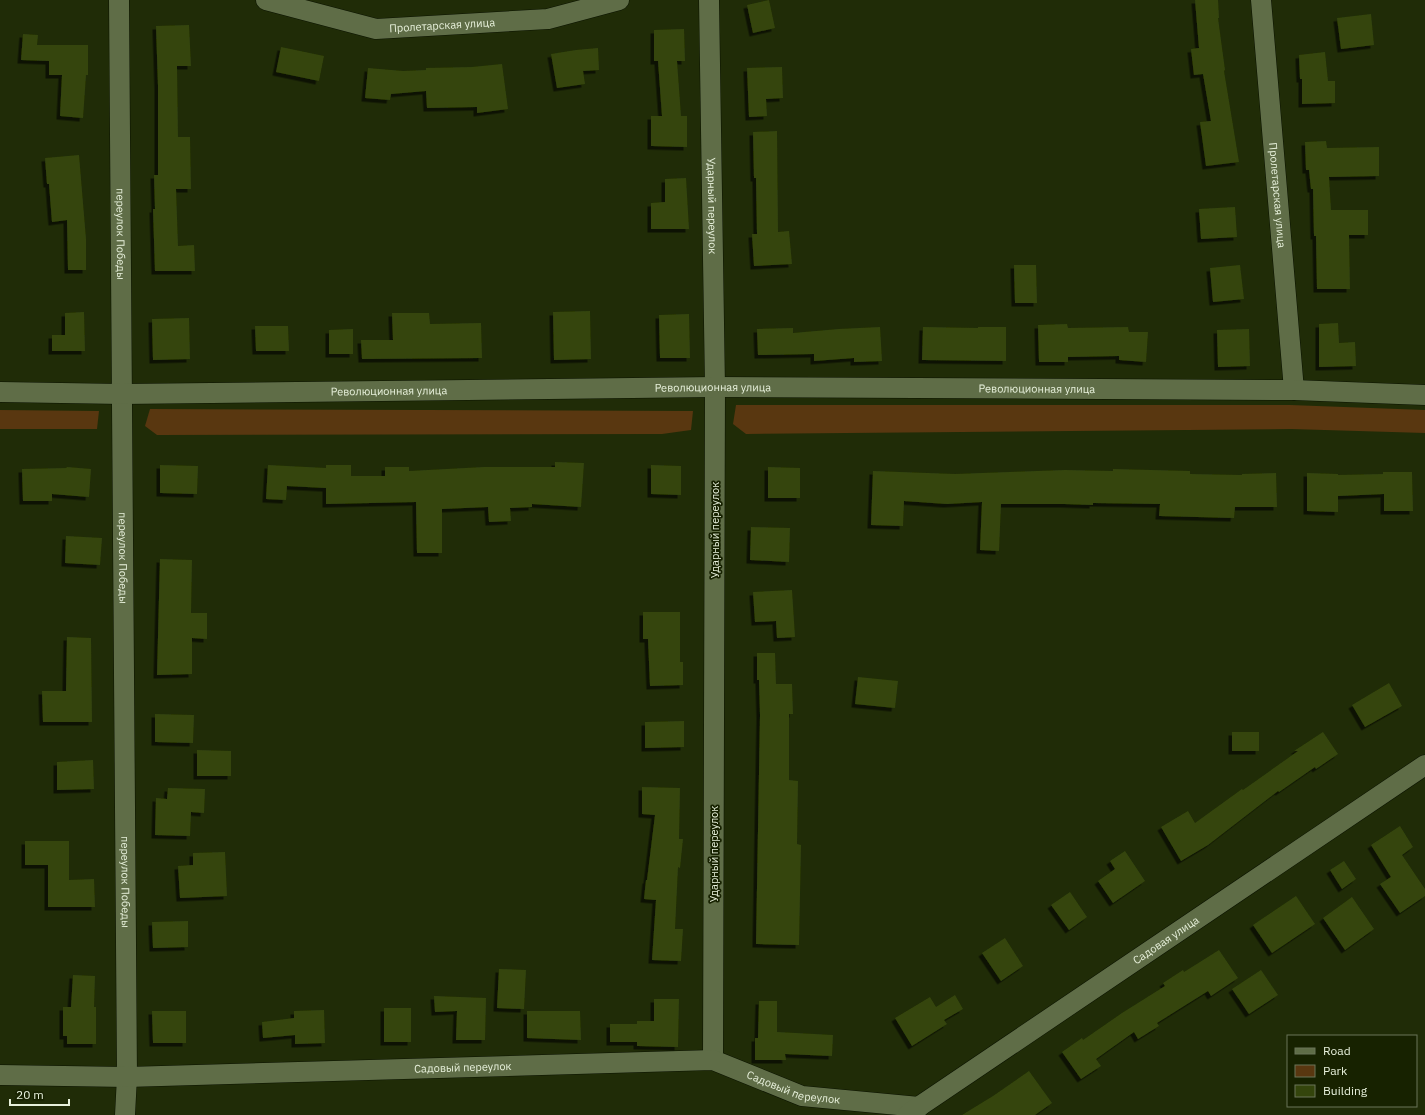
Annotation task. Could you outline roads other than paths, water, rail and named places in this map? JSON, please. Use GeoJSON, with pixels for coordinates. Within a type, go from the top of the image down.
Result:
{"type":"FeatureCollection","features":[{"type":"Feature","properties":{"kind":"street","name":"переулок Победы"},"geometry":{"type":"LineString","coordinates":[[119,0],[127,1077],[125,1115]]}},
{"type":"Feature","properties":{"kind":"street","name":"Пролетарская улица"},"geometry":{"type":"LineString","coordinates":[[266,0],[376,29],[548,19],[619,0]]}},
{"type":"Feature","properties":{"kind":"street","name":"Ударный переулок"},"geometry":{"type":"LineString","coordinates":[[709,0],[715,387],[713,1060]]}},
{"type":"Feature","properties":{"kind":"street","name":"Пролетарская улица"},"geometry":{"type":"LineString","coordinates":[[1261,0],[1294,390]]}},
{"type":"Feature","properties":{"kind":"street","name":"Революционная улица"},"geometry":{"type":"LineString","coordinates":[[0,392],[122,394],[715,387],[1294,390],[1425,395]]}},
{"type":"Feature","properties":{"kind":"street","name":"Садовая улица"},"geometry":{"type":"LineString","coordinates":[[913,1111],[1425,765]]}},
{"type":"Feature","properties":{"kind":"street","name":"Садовый переулок"},"geometry":{"type":"LineString","coordinates":[[0,1075],[127,1077],[713,1060],[802,1096],[913,1111]]}}]}
